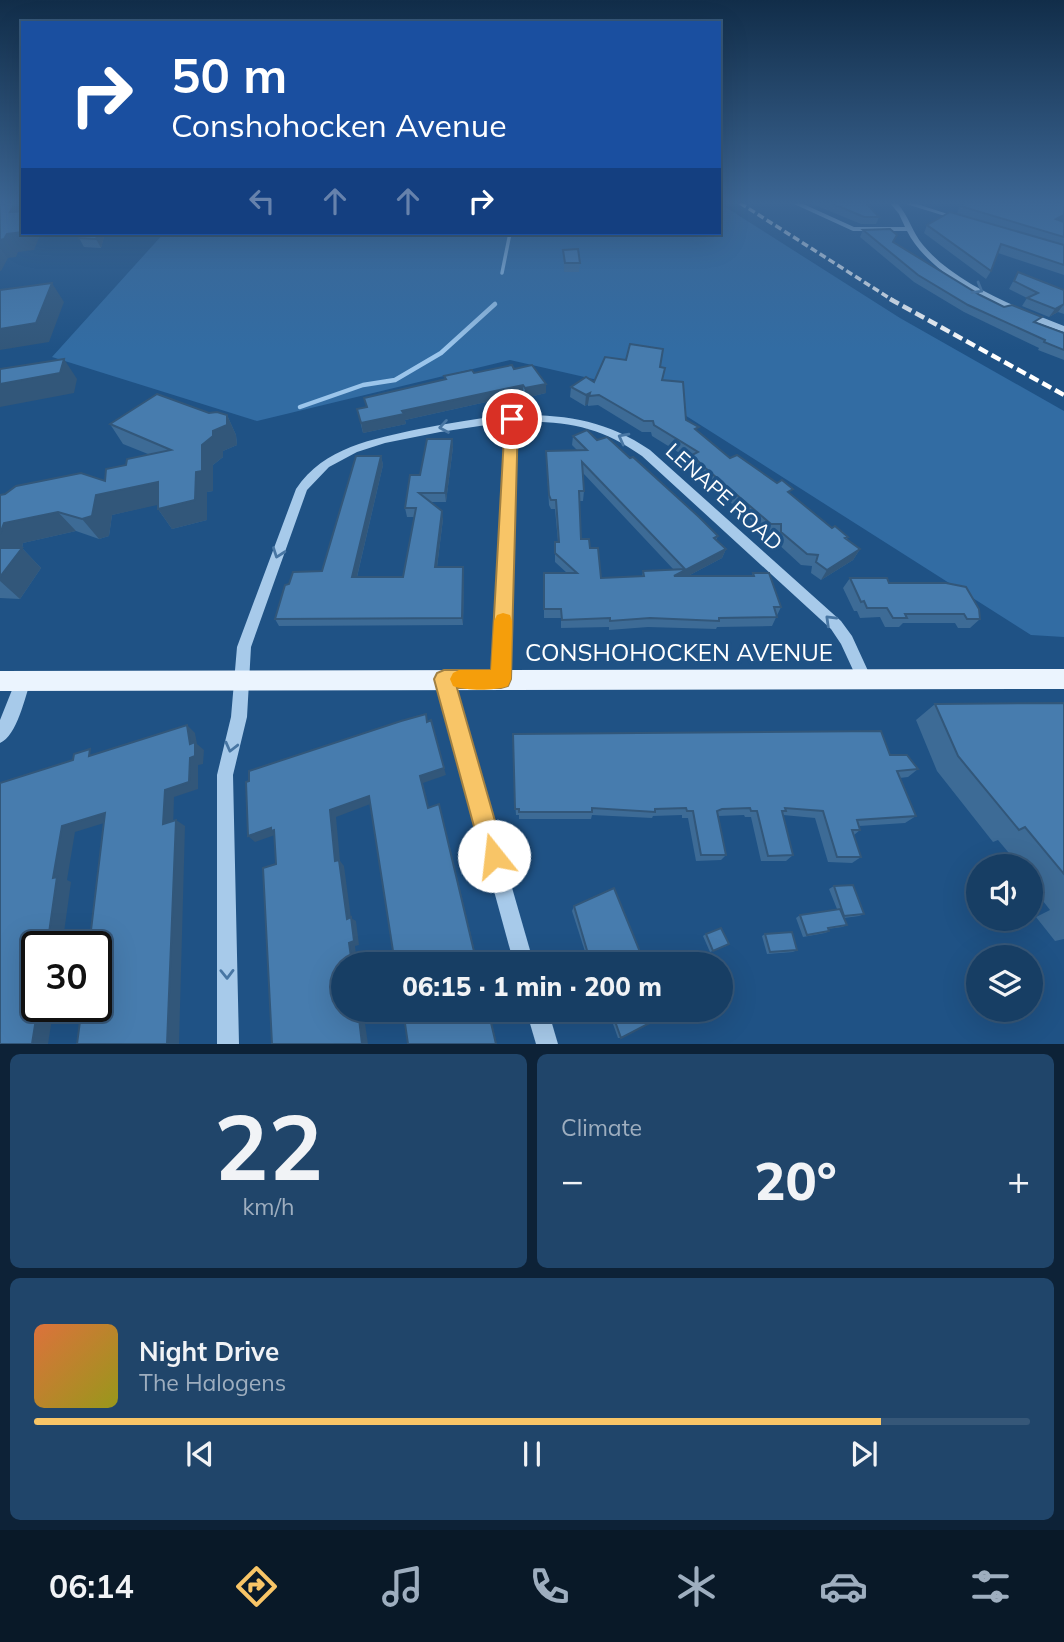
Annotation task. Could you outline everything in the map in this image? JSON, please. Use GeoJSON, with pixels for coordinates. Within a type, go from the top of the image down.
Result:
{"type":"FeatureCollection","features":[{"type":"Feature","properties":{"kind":"main road","name":"CONSHOHOCKEN AVENUE"},"geometry":{"type":"LineString","coordinates":[[0,681],[1064,678]]}},
{"type":"Feature","properties":{"kind":"street"},"geometry":{"type":"LineString","coordinates":[[927,252],[955,276],[1003,303],[1064,329]]}},
{"type":"Feature","properties":{"kind":"street"},"geometry":{"type":"LineString","coordinates":[[501,679],[512,419]]}},
{"type":"Feature","properties":{"kind":"street","name":"LENAPE ROAD"},"geometry":{"type":"LineString","coordinates":[[228,1044],[224,797],[228,754],[239,716],[244,647],[297,501],[310,478],[337,457],[370,443],[443,427],[512,419],[568,421],[613,433],[643,450],[836,625],[847,639],[864,678]]}},
{"type":"Feature","properties":{"kind":"street"},"geometry":{"type":"LineString","coordinates":[[444,679],[521,952]]}},
{"type":"Feature","properties":{"kind":"street"},"geometry":{"type":"LineString","coordinates":[[0,735],[11,717],[23,680]]}},
{"type":"Feature","properties":{"kind":"street"},"geometry":{"type":"LineString","coordinates":[[541,1022],[547,1044]]}},
{"type":"Feature","properties":{"kind":"shaded area"},"geometry":{"type":"Polygon","coordinates":[[[147,252],[796,252],[900,318],[1064,411],[1064,637],[1031,635],[680,412],[624,386],[510,360],[257,421],[52,357],[147,252]]]}},
{"type":"Feature","properties":{"kind":"building"},"geometry":{"type":"Polygon","coordinates":[[[563,252],[578,252],[580,263],[565,263],[563,252]]]}},
{"type":"Feature","properties":{"kind":"building"},"geometry":{"type":"Polygon","coordinates":[[[890,252],[909,252],[1004,307],[1012,305],[1042,317],[1034,322],[1064,333],[1064,350],[968,305],[918,275],[890,252]]]}},
{"type":"Feature","properties":{"kind":"building"},"geometry":{"type":"Polygon","coordinates":[[[964,252],[998,252],[991,271],[964,252]]]}},
{"type":"Feature","properties":{"kind":"building"},"geometry":{"type":"Polygon","coordinates":[[[1024,252],[1064,252],[1064,265],[1024,252]]]}},
{"type":"Feature","properties":{"kind":"building"},"geometry":{"type":"Polygon","coordinates":[[[1018,272],[1064,290],[1064,304],[1055,309],[1027,298],[1038,293],[1014,281],[1018,272]]]}},
{"type":"Feature","properties":{"kind":"building"},"geometry":{"type":"Polygon","coordinates":[[[52,283],[36,323],[0,329],[0,290],[52,283]]]}},
{"type":"Feature","properties":{"kind":"building"},"geometry":{"type":"Polygon","coordinates":[[[630,344],[663,349],[660,367],[665,368],[662,380],[683,382],[686,420],[699,427],[695,429],[730,458],[737,455],[777,483],[782,480],[793,489],[788,492],[832,528],[835,526],[860,549],[827,570],[816,562],[818,555],[807,554],[781,532],[781,524],[771,524],[703,466],[692,455],[698,452],[654,425],[653,421],[644,421],[599,395],[589,396],[590,393],[586,395],[571,387],[586,377],[594,382],[605,357],[626,360],[630,344]]]}},
{"type":"Feature","properties":{"kind":"building"},"geometry":{"type":"Polygon","coordinates":[[[64,359],[60,373],[0,384],[0,369],[64,359]]]}},
{"type":"Feature","properties":{"kind":"building"},"geometry":{"type":"Polygon","coordinates":[[[512,365],[514,369],[532,365],[546,384],[525,388],[523,385],[402,411],[404,414],[361,423],[357,409],[367,407],[364,398],[446,379],[444,376],[512,365]]]}},
{"type":"Feature","properties":{"kind":"building"},"geometry":{"type":"Polygon","coordinates":[[[157,394],[209,413],[227,415],[227,425],[213,431],[213,436],[202,445],[202,471],[196,472],[195,500],[158,509],[158,482],[96,495],[92,516],[82,519],[58,512],[4,523],[0,534],[0,495],[16,486],[81,473],[105,481],[106,469],[126,465],[127,459],[171,450],[110,424],[157,394]]]}},
{"type":"Feature","properties":{"kind":"building"},"geometry":{"type":"Polygon","coordinates":[[[587,430],[597,440],[607,437],[630,458],[633,457],[718,536],[714,538],[726,549],[674,576],[754,576],[753,573],[769,573],[781,607],[774,607],[777,617],[719,618],[719,621],[650,618],[562,620],[561,609],[544,609],[544,573],[577,573],[555,553],[555,542],[559,542],[556,500],[551,500],[549,495],[546,451],[587,450],[573,436],[587,430]],[[582,462],[584,491],[579,491],[581,539],[589,539],[590,548],[598,548],[601,578],[644,576],[643,571],[685,569],[582,462]]]}},
{"type":"Feature","properties":{"kind":"building"},"geometry":{"type":"Polygon","coordinates":[[[427,439],[452,439],[445,493],[419,493],[442,511],[435,567],[463,567],[462,618],[275,619],[285,585],[289,584],[293,572],[322,571],[356,456],[381,456],[352,577],[403,577],[416,508],[405,508],[410,475],[420,475],[427,439]]]}},
{"type":"Feature","properties":{"kind":"building"},"geometry":{"type":"Polygon","coordinates":[[[0,548],[22,548],[0,577],[0,548]]]}},
{"type":"Feature","properties":{"kind":"building"},"geometry":{"type":"Polygon","coordinates":[[[850,578],[887,578],[889,583],[946,583],[966,587],[979,609],[980,619],[967,619],[964,614],[905,614],[907,618],[893,618],[887,608],[867,608],[864,601],[861,602],[850,578]]]}},
{"type":"Feature","properties":{"kind":"building"},"geometry":{"type":"Polygon","coordinates":[[[1064,703],[1064,874],[1025,827],[1019,830],[958,756],[935,704],[1064,703]]]}},
{"type":"Feature","properties":{"kind":"building"},"geometry":{"type":"Polygon","coordinates":[[[426,714],[427,722],[431,720],[444,768],[420,776],[428,808],[439,804],[474,952],[393,952],[369,796],[330,810],[335,861],[339,860],[347,919],[351,917],[354,941],[349,943],[350,952],[331,952],[331,1022],[359,1022],[362,1044],[272,1044],[263,868],[276,864],[274,830],[271,831],[271,828],[248,836],[246,782],[249,781],[249,771],[426,714]]]}},
{"type":"Feature","properties":{"kind":"building"},"geometry":{"type":"Polygon","coordinates":[[[187,725],[190,744],[195,742],[195,756],[190,758],[189,782],[165,790],[163,824],[176,820],[167,1044],[77,1044],[80,1022],[112,1022],[112,931],[91,931],[105,813],[62,826],[53,878],[57,877],[49,931],[21,931],[21,1022],[35,1022],[32,1044],[0,1044],[0,783],[73,760],[74,754],[90,749],[89,756],[187,725]]]}},
{"type":"Feature","properties":{"kind":"building"},"geometry":{"type":"Polygon","coordinates":[[[881,731],[890,755],[907,755],[918,769],[897,771],[916,816],[857,820],[860,830],[852,830],[861,857],[837,857],[823,811],[785,808],[786,811],[782,811],[793,855],[768,856],[757,811],[751,811],[750,808],[717,811],[726,855],[701,855],[693,811],[687,811],[686,808],[655,809],[655,812],[592,808],[592,812],[519,812],[519,809],[515,809],[513,734],[881,731]]]}},
{"type":"Feature","properties":{"kind":"building"},"geometry":{"type":"Polygon","coordinates":[[[853,885],[864,914],[844,916],[834,886],[853,885]]]}},
{"type":"Feature","properties":{"kind":"building"},"geometry":{"type":"Polygon","coordinates":[[[614,888],[640,952],[587,952],[574,906],[614,888]]]}},
{"type":"Feature","properties":{"kind":"building"},"geometry":{"type":"Polygon","coordinates":[[[840,909],[847,925],[807,935],[800,915],[840,909]]]}},
{"type":"Feature","properties":{"kind":"building"},"geometry":{"type":"Polygon","coordinates":[[[721,928],[729,944],[713,951],[706,934],[721,928]]]}},
{"type":"Feature","properties":{"kind":"building"},"geometry":{"type":"Polygon","coordinates":[[[792,932],[797,950],[770,952],[765,934],[792,932]]]}},
{"type":"Feature","properties":{"kind":"building"},"geometry":{"type":"Polygon","coordinates":[[[405,1022],[491,1022],[496,1044],[408,1044],[405,1022]]]}},
{"type":"Feature","properties":{"kind":"building"},"geometry":{"type":"Polygon","coordinates":[[[615,1022],[652,1022],[621,1038],[615,1022]]]}},
{"type":"Feature","properties":{"kind":"waterway"},"geometry":{"type":"LineString","coordinates":[[502,273],[506,252]]}},
{"type":"Feature","properties":{"kind":"waterway"},"geometry":{"type":"LineString","coordinates":[[300,407],[363,385],[395,380],[441,353],[495,304]]}},
{"type":"Feature","properties":{"kind":"railway"},"geometry":{"type":"LineString","coordinates":[[817,252],[894,301]]}},
{"type":"Feature","properties":{"kind":"railway"},"geometry":{"type":"LineString","coordinates":[[890,299],[1064,395]]}},
{"type":"Feature","properties":{"kind":"slow traffic"},"geometry":{"type":"LineString","coordinates":[[459,679],[501,679],[503,621]]}},
{"type":"Feature","properties":{"kind":"route"},"geometry":{"type":"LineString","coordinates":[[494,856],[444,679],[501,679],[512,419]]}}]}
